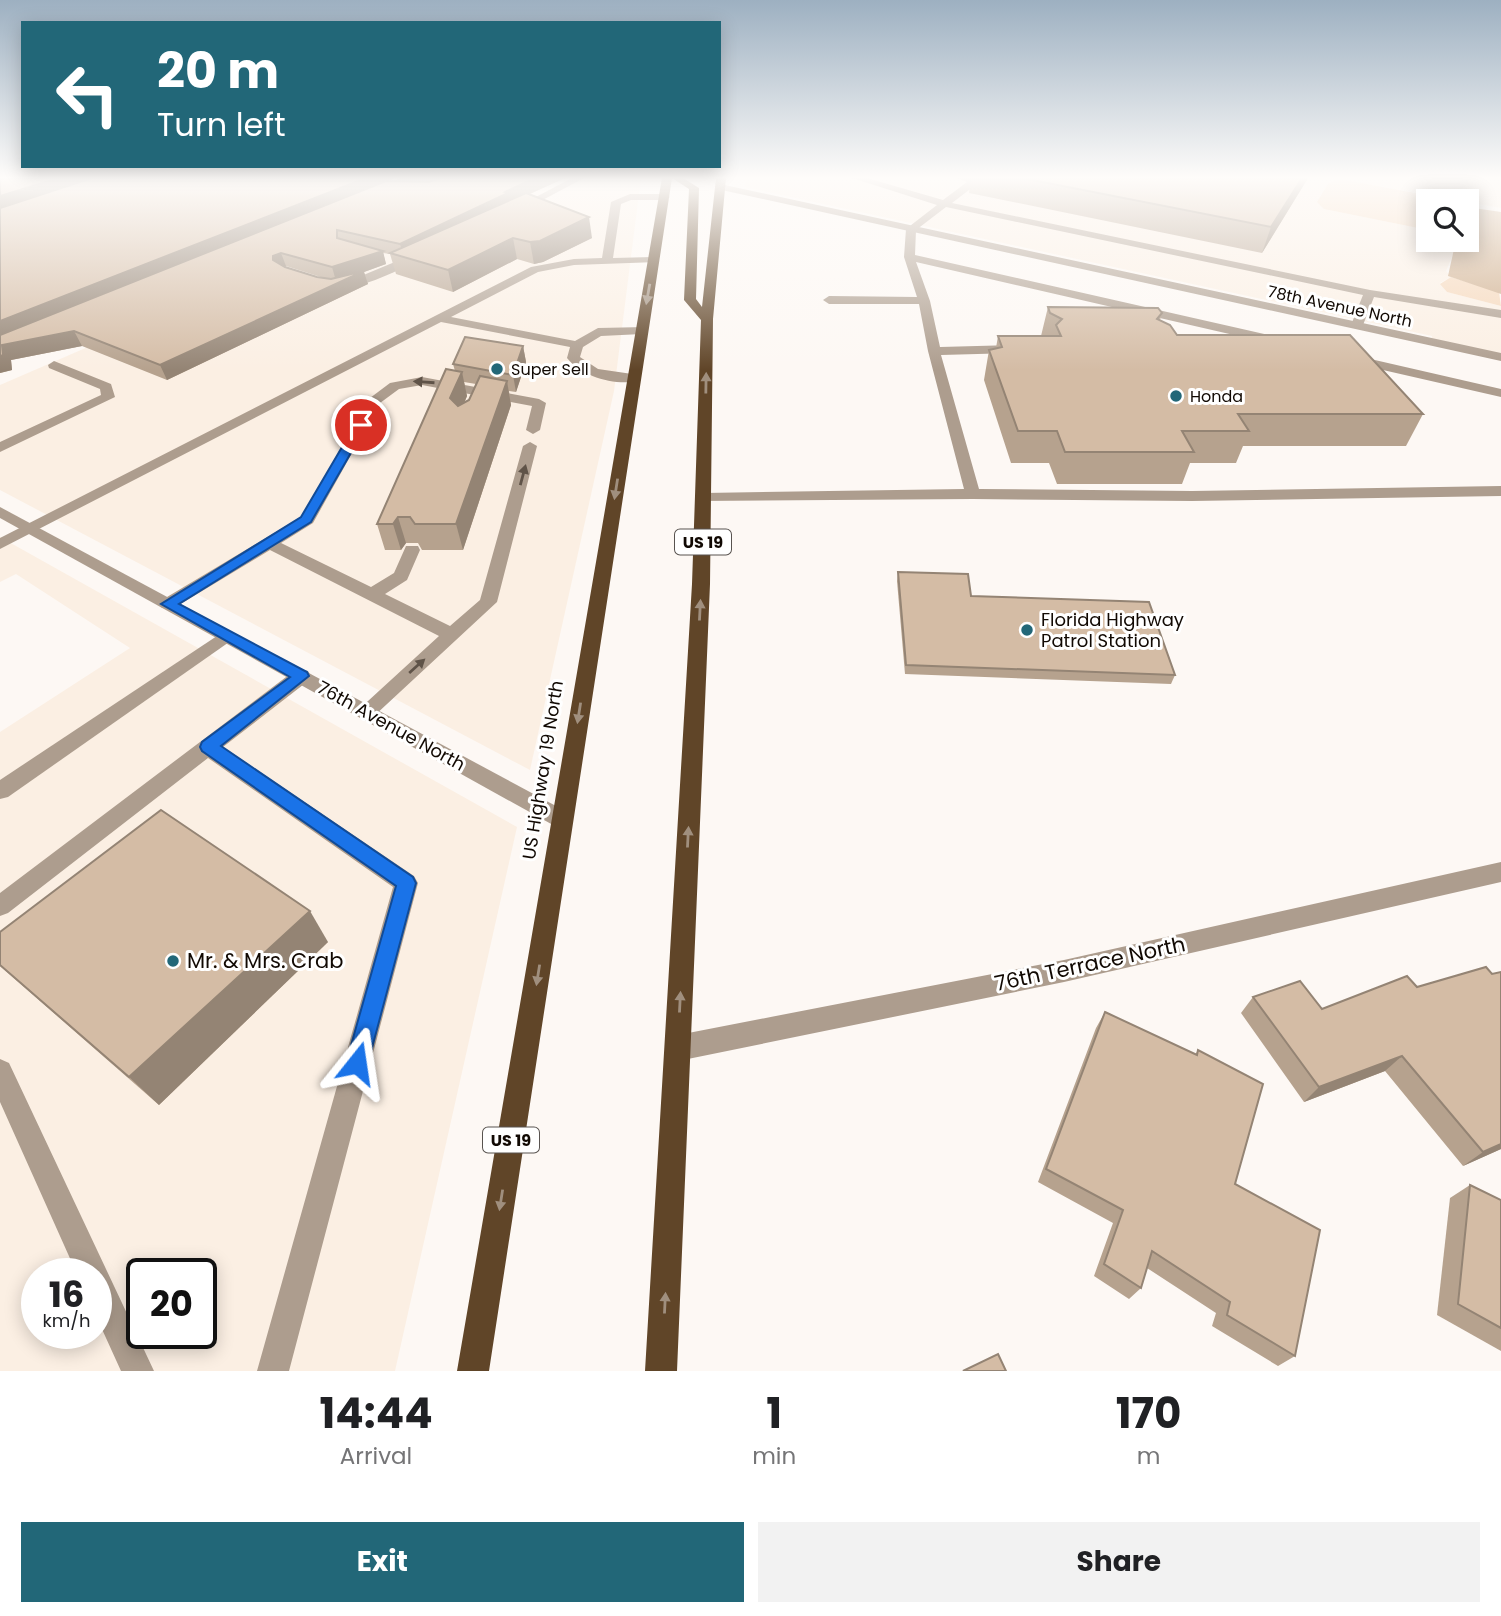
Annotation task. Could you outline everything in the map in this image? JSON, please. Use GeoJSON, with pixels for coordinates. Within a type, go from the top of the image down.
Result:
{"type":"FeatureCollection","features":[{"type":"Feature","properties":{"kind":"highway","name":"US Highway 19 North"},"geometry":{"type":"LineString","coordinates":[[473,1371],[656,242]]}},
{"type":"Feature","properties":{"kind":"highway"},"geometry":{"type":"LineString","coordinates":[[692,242],[690,300],[708,319]]}},
{"type":"Feature","properties":{"kind":"highway","name":"US 19"},"geometry":{"type":"LineString","coordinates":[[661,1371],[704,498],[712,242]]}},
{"type":"Feature","properties":{"kind":"street"},"geometry":{"type":"LineString","coordinates":[[607,259],[610,242]]}},
{"type":"Feature","properties":{"kind":"street"},"geometry":{"type":"LineString","coordinates":[[910,242],[909,257],[924,301],[934,351],[973,494]]}},
{"type":"Feature","properties":{"kind":"street","name":"78th Avenue North"},"geometry":{"type":"LineString","coordinates":[[971,242],[1501,357]]}},
{"type":"Feature","properties":{"kind":"street"},"geometry":{"type":"LineString","coordinates":[[1126,242],[1370,293],[1501,314]]}},
{"type":"Feature","properties":{"kind":"street"},"geometry":{"type":"LineString","coordinates":[[337,287],[352,285],[429,252]]}},
{"type":"Feature","properties":{"kind":"street"},"geometry":{"type":"LineString","coordinates":[[381,256],[404,262]]}},
{"type":"Feature","properties":{"kind":"street"},"geometry":{"type":"LineString","coordinates":[[909,257],[1207,330],[1285,343]]}},
{"type":"Feature","properties":{"kind":"street"},"geometry":{"type":"LineString","coordinates":[[0,544],[535,269],[607,259],[653,260]]}},
{"type":"Feature","properties":{"kind":"street"},"geometry":{"type":"LineString","coordinates":[[1357,325],[1370,293]]}},
{"type":"Feature","properties":{"kind":"street"},"geometry":{"type":"LineString","coordinates":[[829,300],[924,301]]}},
{"type":"Feature","properties":{"kind":"street"},"geometry":{"type":"LineString","coordinates":[[440,318],[577,345]]}},
{"type":"Feature","properties":{"kind":"street"},"geometry":{"type":"LineString","coordinates":[[634,378],[602,375],[582,367],[573,358],[577,345],[598,332],[642,330]]}},
{"type":"Feature","properties":{"kind":"street"},"geometry":{"type":"LineString","coordinates":[[934,351],[1034,349]]}},
{"type":"Feature","properties":{"kind":"street"},"geometry":{"type":"LineString","coordinates":[[1338,355],[1501,393]]}},
{"type":"Feature","properties":{"kind":"street"},"geometry":{"type":"LineString","coordinates":[[0,448],[108,397],[106,387],[54,365]]}},
{"type":"Feature","properties":{"kind":"street"},"geometry":{"type":"LineString","coordinates":[[168,604],[307,520],[375,401],[383,393],[406,382],[422,381],[477,395],[539,403],[488,601],[366,712]]}},
{"type":"Feature","properties":{"kind":"street"},"geometry":{"type":"LineString","coordinates":[[704,498],[973,494],[1192,496],[1501,491]]}},
{"type":"Feature","properties":{"kind":"street","name":"76th Avenue North"},"geometry":{"type":"LineString","coordinates":[[0,512],[561,819]]}},
{"type":"Feature","properties":{"kind":"street"},"geometry":{"type":"LineString","coordinates":[[269,542],[452,635]]}},
{"type":"Feature","properties":{"kind":"street"},"geometry":{"type":"LineString","coordinates":[[372,594],[401,576],[412,550]]}},
{"type":"Feature","properties":{"kind":"street"},"geometry":{"type":"LineString","coordinates":[[0,791],[226,636]]}},
{"type":"Feature","properties":{"kind":"street"},"geometry":{"type":"LineString","coordinates":[[0,906],[301,676]]}},
{"type":"Feature","properties":{"kind":"street"},"geometry":{"type":"LineString","coordinates":[[208,747],[406,883],[273,1371]]}},
{"type":"Feature","properties":{"kind":"street","name":"76th Terrace North"},"geometry":{"type":"LineString","coordinates":[[678,1048],[1064,971],[1501,872]]}},
{"type":"Feature","properties":{"kind":"street"},"geometry":{"type":"LineString","coordinates":[[0,1072],[86,1258]]}},
{"type":"Feature","properties":{"kind":"street"},"geometry":{"type":"LineString","coordinates":[[112,1315],[138,1371]]}},
{"type":"Feature","properties":{"kind":"shaded area"},"geometry":{"type":"Polygon","coordinates":[[[331,242],[633,242],[614,391],[530,770],[0,490],[0,385],[331,242]]]}},
{"type":"Feature","properties":{"kind":"shaded area"},"geometry":{"type":"Polygon","coordinates":[[[998,242],[1416,242],[1416,252],[1454,252],[1446,271],[1451,277],[1440,283],[1447,292],[1501,306],[1501,360],[1430,345],[1432,336],[998,242]]]}},
{"type":"Feature","properties":{"kind":"shaded area"},"geometry":{"type":"Polygon","coordinates":[[[1479,242],[1501,242],[1501,294],[1448,276],[1453,252],[1479,252],[1479,242]]]}},
{"type":"Feature","properties":{"kind":"shaded area"},"geometry":{"type":"Polygon","coordinates":[[[1451,277],[1499,292],[1501,306],[1447,292],[1440,284],[1451,277]]]}},
{"type":"Feature","properties":{"kind":"shaded area"},"geometry":{"type":"Polygon","coordinates":[[[0,537],[517,827],[395,1371],[0,1371],[0,732],[130,648],[16,574],[0,582],[0,537]]]}},
{"type":"Feature","properties":{"kind":"building"},"geometry":{"type":"Polygon","coordinates":[[[0,242],[202,242],[0,321],[0,242]]]}},
{"type":"Feature","properties":{"kind":"building"},"geometry":{"type":"Polygon","coordinates":[[[233,242],[351,242],[383,251],[332,267],[281,253],[273,256],[273,260],[285,267],[317,277],[331,279],[364,271],[160,365],[74,331],[2,345],[3,355],[0,356],[0,335],[233,242]]]}},
{"type":"Feature","properties":{"kind":"building"},"geometry":{"type":"Polygon","coordinates":[[[415,242],[505,242],[448,270],[390,253],[415,242]]]}},
{"type":"Feature","properties":{"kind":"building","name":"Honda"},"geometry":{"type":"Polygon","coordinates":[[[1048,307],[1158,308],[1162,313],[1157,319],[1170,325],[1177,335],[1350,335],[1423,414],[1238,414],[1249,431],[1182,431],[1194,452],[1065,452],[1057,431],[1018,431],[989,350],[1002,347],[998,336],[1061,336],[1056,325],[1062,319],[1050,313],[1048,307]]]}},
{"type":"Feature","properties":{"kind":"building"},"geometry":{"type":"Polygon","coordinates":[[[465,337],[523,346],[513,375],[453,364],[465,337]]]}},
{"type":"Feature","properties":{"kind":"building"},"geometry":{"type":"Polygon","coordinates":[[[446,369],[462,372],[450,398],[458,406],[469,400],[480,376],[507,381],[456,524],[415,524],[410,517],[398,517],[393,524],[377,524],[446,369]]]}},
{"type":"Feature","properties":{"kind":"building","name":"Florida Highway Patrol Station"},"geometry":{"type":"Polygon","coordinates":[[[898,572],[968,574],[971,596],[1149,602],[1175,675],[906,665],[898,572]]]}},
{"type":"Feature","properties":{"kind":"building","name":"Mr. & Mrs. Crab"},"geometry":{"type":"Polygon","coordinates":[[[161,810],[310,911],[129,1077],[0,965],[0,932],[161,810]]]}},
{"type":"Feature","properties":{"kind":"building"},"geometry":{"type":"Polygon","coordinates":[[[1486,967],[1492,974],[1501,972],[1501,1144],[1483,1152],[1402,1056],[1319,1087],[1253,997],[1300,981],[1322,1009],[1407,976],[1417,987],[1486,967]]]}},
{"type":"Feature","properties":{"kind":"building"},"geometry":{"type":"Polygon","coordinates":[[[1105,1012],[1197,1055],[1198,1050],[1263,1084],[1235,1184],[1320,1230],[1295,1356],[1227,1315],[1230,1302],[1152,1251],[1141,1288],[1104,1264],[1123,1210],[1046,1169],[1105,1012]]]}},
{"type":"Feature","properties":{"kind":"building"},"geometry":{"type":"Polygon","coordinates":[[[1470,1185],[1501,1200],[1501,1328],[1458,1304],[1470,1185]]]}},
{"type":"Feature","properties":{"kind":"building"},"geometry":{"type":"Polygon","coordinates":[[[998,1354],[1006,1371],[963,1371],[998,1354]]]}},
{"type":"Feature","properties":{"kind":"place","name":"Super Sell"},"geometry":{"type":"Point","coordinates":[497,369]}},
{"type":"Feature","properties":{"kind":"place","name":"Honda"},"geometry":{"type":"Point","coordinates":[1176,396]}},
{"type":"Feature","properties":{"kind":"place","name":"Florida Highway Patrol Station"},"geometry":{"type":"Point","coordinates":[1027,630]}},
{"type":"Feature","properties":{"kind":"place","name":"Mr. & Mrs. Crab"},"geometry":{"type":"Point","coordinates":[173,961]}},
{"type":"Feature","properties":{"kind":"route"},"geometry":{"type":"LineString","coordinates":[[357,1063],[406,883],[208,747],[301,676],[168,604],[307,520],[361,425]]}}]}
